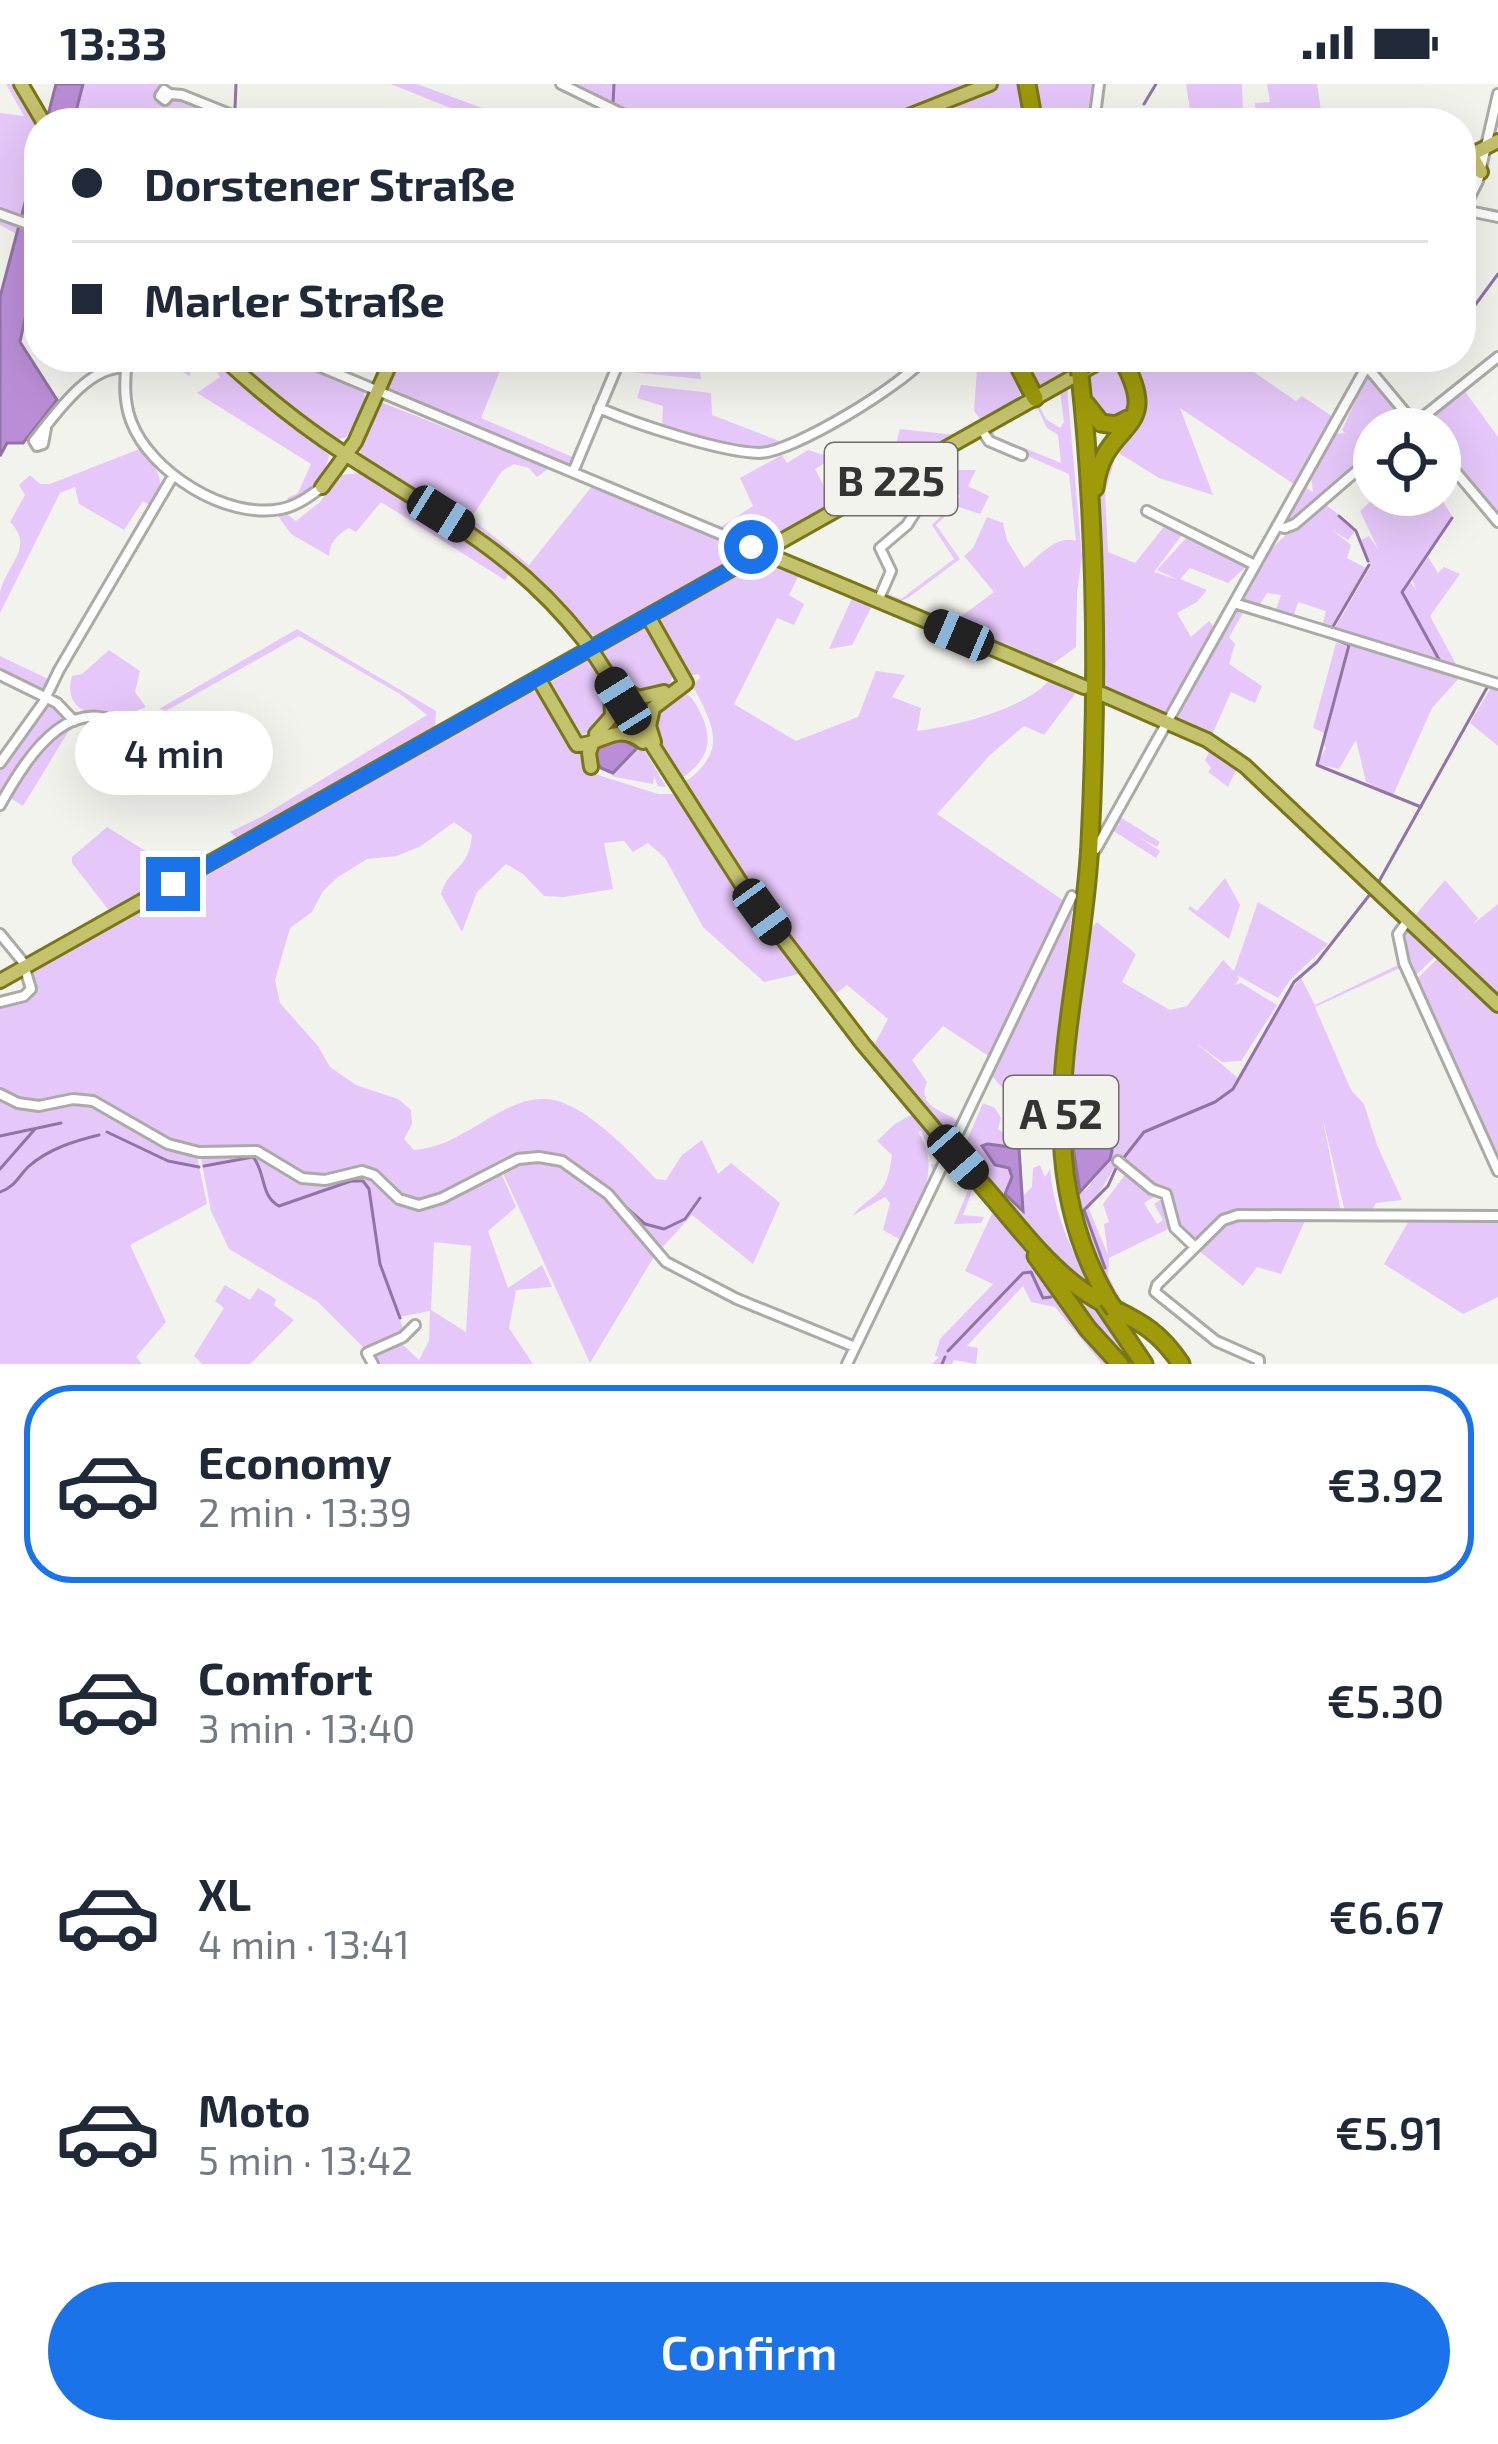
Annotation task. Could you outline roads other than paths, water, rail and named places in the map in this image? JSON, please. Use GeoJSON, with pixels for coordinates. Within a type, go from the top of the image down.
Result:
{"type":"FeatureCollection","features":[{"type":"Feature","properties":{"kind":"highway"},"geometry":{"type":"LineString","coordinates":[[1024,372],[1038,397]]}},
{"type":"Feature","properties":{"kind":"highway","name":"A 52"},"geometry":{"type":"LineString","coordinates":[[1077,372],[1092,515],[1096,660],[1090,848],[1060,1145],[1075,1227],[1106,1302]]}},
{"type":"Feature","properties":{"kind":"highway"},"geometry":{"type":"LineString","coordinates":[[1079,390],[1092,416],[1116,425],[1130,416],[1135,395],[1122,372]]}},
{"type":"Feature","properties":{"kind":"highway"},"geometry":{"type":"LineString","coordinates":[[1092,515],[1102,459],[1139,404],[1137,387],[1126,372]]}},
{"type":"Feature","properties":{"kind":"highway","name":"A 52"},"geometry":{"type":"LineString","coordinates":[[1079,390],[1088,712],[1077,915],[1054,1147],[1069,1230],[1106,1302],[1149,1364]]}},
{"type":"Feature","properties":{"kind":"highway"},"geometry":{"type":"LineString","coordinates":[[976,1178],[1088,1329],[1120,1364]]}},
{"type":"Feature","properties":{"kind":"highway"},"geometry":{"type":"LineString","coordinates":[[976,1178],[1064,1275],[1153,1329],[1181,1364]]}},
{"type":"Feature","properties":{"kind":"main road"},"geometry":{"type":"LineString","coordinates":[[929,108],[990,84]]}},
{"type":"Feature","properties":{"kind":"main road"},"geometry":{"type":"LineString","coordinates":[[1476,164],[1481,172]]}},
{"type":"Feature","properties":{"kind":"main road"},"geometry":{"type":"LineString","coordinates":[[241,372],[326,441],[342,468],[364,466]]}},
{"type":"Feature","properties":{"kind":"main road"},"geometry":{"type":"LineString","coordinates":[[322,487],[362,424],[386,372]]}},
{"type":"Feature","properties":{"kind":"main road","name":"B 225"},"geometry":{"type":"LineString","coordinates":[[0,981],[1086,372]]}},
{"type":"Feature","properties":{"kind":"main road"},"geometry":{"type":"LineString","coordinates":[[326,441],[353,440]]}},
{"type":"Feature","properties":{"kind":"main road"},"geometry":{"type":"LineString","coordinates":[[353,440],[364,466]]}},
{"type":"Feature","properties":{"kind":"main road"},"geometry":{"type":"LineString","coordinates":[[339,460],[364,466],[495,549],[551,601],[584,640],[672,780],[803,968],[976,1178]]}},
{"type":"Feature","properties":{"kind":"main road"},"geometry":{"type":"LineString","coordinates":[[781,560],[782,541]]}},
{"type":"Feature","properties":{"kind":"main road"},"geometry":{"type":"LineString","coordinates":[[762,552],[1084,687]]}},
{"type":"Feature","properties":{"kind":"main road"},"geometry":{"type":"LineString","coordinates":[[648,616],[676,665],[679,685]]}},
{"type":"Feature","properties":{"kind":"main road"},"geometry":{"type":"LineString","coordinates":[[628,627],[645,626],[656,632]]}},
{"type":"Feature","properties":{"kind":"main road"},"geometry":{"type":"LineString","coordinates":[[599,662],[624,691],[638,698],[651,698],[679,685]]}},
{"type":"Feature","properties":{"kind":"main road"},"geometry":{"type":"LineString","coordinates":[[577,745],[604,728],[614,713],[614,698],[599,662]]}},
{"type":"Feature","properties":{"kind":"main road"},"geometry":{"type":"LineString","coordinates":[[538,678],[577,745]]}},
{"type":"Feature","properties":{"kind":"main road"},"geometry":{"type":"LineString","coordinates":[[672,780],[652,735],[650,716],[660,700],[679,685]]}},
{"type":"Feature","properties":{"kind":"main road"},"geometry":{"type":"LineString","coordinates":[[515,692],[532,688],[549,697]]}},
{"type":"Feature","properties":{"kind":"main road"},"geometry":{"type":"LineString","coordinates":[[1102,694],[1208,740],[1245,766],[1498,1005]]}},
{"type":"Feature","properties":{"kind":"main road"},"geometry":{"type":"LineString","coordinates":[[577,745],[610,733],[633,734],[672,780]]}},
{"type":"Feature","properties":{"kind":"main road"},"geometry":{"type":"LineString","coordinates":[[591,767],[592,742]]}},
{"type":"Feature","properties":{"kind":"street"},"geometry":{"type":"LineString","coordinates":[[561,84],[610,108]]}},
{"type":"Feature","properties":{"kind":"street"},"geometry":{"type":"LineString","coordinates":[[170,94],[210,108]]}},
{"type":"Feature","properties":{"kind":"street"},"geometry":{"type":"LineString","coordinates":[[1476,183],[1494,136],[1498,94]]}},
{"type":"Feature","properties":{"kind":"street"},"geometry":{"type":"LineString","coordinates":[[1437,408],[1498,357]]}},
{"type":"Feature","properties":{"kind":"street"},"geometry":{"type":"LineString","coordinates":[[46,427],[100,372]]}},
{"type":"Feature","properties":{"kind":"street"},"geometry":{"type":"LineString","coordinates":[[126,372],[130,418],[144,446],[189,486],[221,501],[265,510],[292,506],[322,487]]}},
{"type":"Feature","properties":{"kind":"street"},"geometry":{"type":"LineString","coordinates":[[332,372],[762,552]]}},
{"type":"Feature","properties":{"kind":"street"},"geometry":{"type":"LineString","coordinates":[[573,472],[614,372]]}},
{"type":"Feature","properties":{"kind":"street"},"geometry":{"type":"LineString","coordinates":[[599,409],[654,429],[764,453],[861,407],[906,372]]}},
{"type":"Feature","properties":{"kind":"street"},"geometry":{"type":"LineString","coordinates":[[1096,849],[1363,372]]}},
{"type":"Feature","properties":{"kind":"street"},"geometry":{"type":"LineString","coordinates":[[1376,372],[1401,408]]}},
{"type":"Feature","properties":{"kind":"street"},"geometry":{"type":"LineString","coordinates":[[981,428],[989,441],[1022,455]]}},
{"type":"Feature","properties":{"kind":"street"},"geometry":{"type":"LineString","coordinates":[[159,463],[163,491]]}},
{"type":"Feature","properties":{"kind":"street"},"geometry":{"type":"LineString","coordinates":[[1277,526],[1295,524],[1353,474]]}},
{"type":"Feature","properties":{"kind":"street"},"geometry":{"type":"LineString","coordinates":[[0,763],[46,697],[173,476]]}},
{"type":"Feature","properties":{"kind":"street"},"geometry":{"type":"LineString","coordinates":[[1461,478],[1498,521]]}},
{"type":"Feature","properties":{"kind":"street"},"geometry":{"type":"LineString","coordinates":[[163,491],[189,486]]}},
{"type":"Feature","properties":{"kind":"street"},"geometry":{"type":"LineString","coordinates":[[1147,511],[1255,565]]}},
{"type":"Feature","properties":{"kind":"street"},"geometry":{"type":"LineString","coordinates":[[878,601],[891,571],[880,548],[914,514]]}},
{"type":"Feature","properties":{"kind":"street"},"geometry":{"type":"LineString","coordinates":[[743,544],[744,562]]}},
{"type":"Feature","properties":{"kind":"street"},"geometry":{"type":"LineString","coordinates":[[1234,603],[1498,684]]}},
{"type":"Feature","properties":{"kind":"street"},"geometry":{"type":"LineString","coordinates":[[0,675],[67,709],[74,721]]}},
{"type":"Feature","properties":{"kind":"street"},"geometry":{"type":"LineString","coordinates":[[0,805],[37,745],[54,730],[74,721],[112,722],[142,739]]}},
{"type":"Feature","properties":{"kind":"street"},"geometry":{"type":"LineString","coordinates":[[847,1364],[1072,896]]}},
{"type":"Feature","properties":{"kind":"street"},"geometry":{"type":"LineString","coordinates":[[1408,920],[1398,934],[1404,963],[1498,1172]]}},
{"type":"Feature","properties":{"kind":"street"},"geometry":{"type":"LineString","coordinates":[[0,934],[25,968],[31,986],[28,993],[0,1002]]}},
{"type":"Feature","properties":{"kind":"street"},"geometry":{"type":"LineString","coordinates":[[0,1094],[39,1106],[73,1099],[93,1101],[168,1144],[199,1152],[257,1150],[302,1178],[326,1180],[362,1171],[374,1175],[399,1198],[419,1204],[442,1198],[518,1159],[539,1156],[562,1161],[608,1193],[666,1262],[737,1299],[855,1347]]}},
{"type":"Feature","properties":{"kind":"street"},"geometry":{"type":"LineString","coordinates":[[1120,1163],[1166,1194],[1175,1228],[1195,1247]]}},
{"type":"Feature","properties":{"kind":"street"},"geometry":{"type":"LineString","coordinates":[[1259,1364],[1208,1335],[1156,1293],[1157,1285],[1223,1220],[1238,1215],[1498,1216]]}},
{"type":"Feature","properties":{"kind":"street"},"geometry":{"type":"LineString","coordinates":[[373,1364],[367,1354],[403,1337],[416,1324]]}},
{"type":"Feature","properties":{"kind":"waterway"},"geometry":{"type":"LineString","coordinates":[[235,108],[236,84]]}},
{"type":"Feature","properties":{"kind":"waterway"},"geometry":{"type":"LineString","coordinates":[[613,104],[614,84]]}},
{"type":"Feature","properties":{"kind":"waterway"},"geometry":{"type":"LineString","coordinates":[[1144,104],[1156,84]]}},
{"type":"Feature","properties":{"kind":"waterway"},"geometry":{"type":"LineString","coordinates":[[1476,304],[1498,274]]}},
{"type":"Feature","properties":{"kind":"waterway"},"geometry":{"type":"LineString","coordinates":[[1339,516],[1356,531],[1368,561]]}},
{"type":"Feature","properties":{"kind":"waterway"},"geometry":{"type":"LineString","coordinates":[[1442,665],[1402,592],[1452,518]]}},
{"type":"Feature","properties":{"kind":"waterway"},"geometry":{"type":"LineString","coordinates":[[1331,630],[1369,565]]}},
{"type":"Feature","properties":{"kind":"waterway"},"geometry":{"type":"LineString","coordinates":[[1327,636],[1349,645],[1317,765],[1421,807]]}},
{"type":"Feature","properties":{"kind":"waterway"},"geometry":{"type":"LineString","coordinates":[[1377,885],[1489,684]]}},
{"type":"Feature","properties":{"kind":"waterway"},"geometry":{"type":"LineString","coordinates":[[1122,1160],[1144,1132],[1215,1102],[1233,1089],[1294,982],[1317,962],[1371,893]]}},
{"type":"Feature","properties":{"kind":"waterway"},"geometry":{"type":"LineString","coordinates":[[0,1136],[61,1123]]}},
{"type":"Feature","properties":{"kind":"waterway"},"geometry":{"type":"LineString","coordinates":[[0,1169],[35,1129]]}},
{"type":"Feature","properties":{"kind":"waterway"},"geometry":{"type":"LineString","coordinates":[[107,1132],[168,1161],[199,1167]]}},
{"type":"Feature","properties":{"kind":"waterway"},"geometry":{"type":"LineString","coordinates":[[0,1192],[44,1155],[99,1135]]}},
{"type":"Feature","properties":{"kind":"waterway"},"geometry":{"type":"LineString","coordinates":[[204,1166],[253,1157],[269,1196],[279,1206],[363,1181],[369,1189],[380,1264],[400,1318]]}},
{"type":"Feature","properties":{"kind":"waterway"},"geometry":{"type":"LineString","coordinates":[[484,1172],[508,1160]]}},
{"type":"Feature","properties":{"kind":"waterway"},"geometry":{"type":"LineString","coordinates":[[569,1162],[596,1181]]}},
{"type":"Feature","properties":{"kind":"waterway"},"geometry":{"type":"LineString","coordinates":[[1105,1268],[1084,1210],[1108,1186],[1117,1166]]}},
{"type":"Feature","properties":{"kind":"waterway"},"geometry":{"type":"LineString","coordinates":[[621,1203],[645,1224],[664,1229],[685,1219],[700,1198]]}},
{"type":"Feature","properties":{"kind":"waterway"},"geometry":{"type":"LineString","coordinates":[[948,1351],[1023,1273],[1031,1272],[1043,1298],[1051,1297]]}},
{"type":"Feature","properties":{"kind":"waterway"},"geometry":{"type":"LineString","coordinates":[[942,1364],[945,1357]]}}]}
